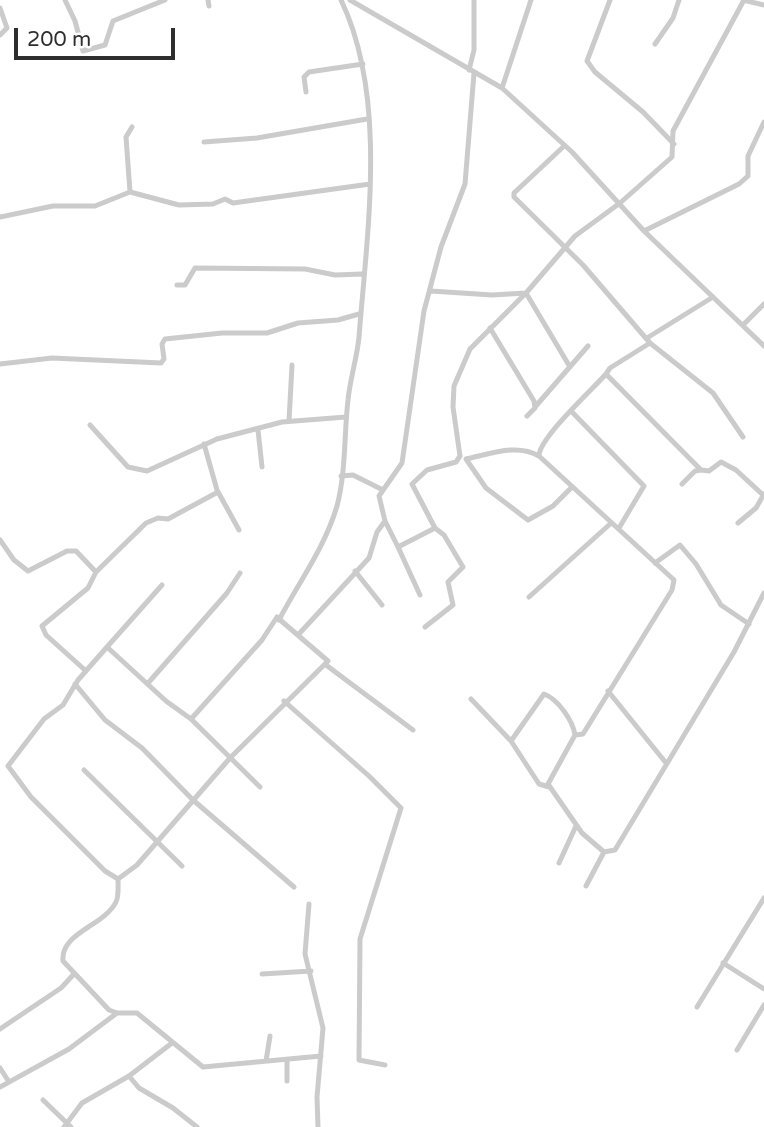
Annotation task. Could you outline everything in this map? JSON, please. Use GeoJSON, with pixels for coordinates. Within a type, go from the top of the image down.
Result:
{"type":"FeatureCollection","features":[{"type":"Feature","properties":{"kind":"street"},"geometry":{"type":"LineString","coordinates":[[65,0],[75,21],[83,51],[105,45],[113,21],[165,0]]}},
{"type":"Feature","properties":{"kind":"street"},"geometry":{"type":"LineString","coordinates":[[276,617],[279,620],[317,553],[337,504],[346,416],[359,339],[362,274],[369,229],[367,119],[363,64],[351,20],[341,0]]}},
{"type":"Feature","properties":{"kind":"street"},"geometry":{"type":"LineString","coordinates":[[350,0],[502,88],[563,147],[572,152],[644,231],[764,345]]}},
{"type":"Feature","properties":{"kind":"street"},"geometry":{"type":"LineString","coordinates":[[420,595],[385,521],[379,496],[394,478],[405,449],[420,333],[440,247],[465,184],[474,50],[474,0]]}},
{"type":"Feature","properties":{"kind":"street"},"geometry":{"type":"LineString","coordinates":[[502,88],[531,0]]}},
{"type":"Feature","properties":{"kind":"street"},"geometry":{"type":"LineString","coordinates":[[610,0],[587,61],[595,72],[674,144]]}},
{"type":"Feature","properties":{"kind":"street"},"geometry":{"type":"LineString","coordinates":[[655,44],[673,18],[679,0]]}},
{"type":"Feature","properties":{"kind":"street"},"geometry":{"type":"LineString","coordinates":[[572,487],[553,506],[528,520],[486,488],[463,457],[453,407],[454,386],[470,349],[526,293],[565,247],[672,157],[673,131],[743,0],[764,5]]}},
{"type":"Feature","properties":{"kind":"street"},"geometry":{"type":"LineString","coordinates":[[0,8],[7,28],[0,35]]}},
{"type":"Feature","properties":{"kind":"street"},"geometry":{"type":"LineString","coordinates":[[306,92],[304,77],[309,72],[363,64]]}},
{"type":"Feature","properties":{"kind":"street"},"geometry":{"type":"LineString","coordinates":[[204,142],[257,138],[367,119]]}},
{"type":"Feature","properties":{"kind":"street"},"geometry":{"type":"LineString","coordinates":[[644,231],[739,184],[748,176],[748,156],[764,122]]}},
{"type":"Feature","properties":{"kind":"street"},"geometry":{"type":"LineString","coordinates":[[130,192],[126,137],[132,127]]}},
{"type":"Feature","properties":{"kind":"street"},"geometry":{"type":"LineString","coordinates":[[563,147],[514,192],[522,206],[565,247],[649,340],[713,393],[743,437]]}},
{"type":"Feature","properties":{"kind":"street"},"geometry":{"type":"LineString","coordinates":[[0,217],[53,206],[95,206],[130,192],[178,205],[213,204],[225,200],[233,203],[370,184]]}},
{"type":"Feature","properties":{"kind":"street"},"geometry":{"type":"LineString","coordinates":[[177,285],[185,285],[195,268],[304,269],[335,275],[362,274]]}},
{"type":"Feature","properties":{"kind":"street"},"geometry":{"type":"LineString","coordinates":[[431,291],[492,295],[526,293]]}},
{"type":"Feature","properties":{"kind":"street"},"geometry":{"type":"LineString","coordinates":[[526,293],[570,367]]}},
{"type":"Feature","properties":{"kind":"street"},"geometry":{"type":"LineString","coordinates":[[538,456],[542,444],[610,368],[713,297]]}},
{"type":"Feature","properties":{"kind":"street"},"geometry":{"type":"LineString","coordinates":[[743,324],[764,304]]}},
{"type":"Feature","properties":{"kind":"street"},"geometry":{"type":"LineString","coordinates":[[0,364],[52,358],[160,363],[164,359],[163,342],[170,338],[267,333],[298,323],[338,320],[359,314]]}},
{"type":"Feature","properties":{"kind":"street"},"geometry":{"type":"LineString","coordinates":[[490,328],[532,397],[534,408]]}},
{"type":"Feature","properties":{"kind":"street"},"geometry":{"type":"LineString","coordinates":[[527,416],[588,346]]}},
{"type":"Feature","properties":{"kind":"street"},"geometry":{"type":"LineString","coordinates":[[289,421],[292,365]]}},
{"type":"Feature","properties":{"kind":"street"},"geometry":{"type":"LineString","coordinates":[[606,374],[701,470]]}},
{"type":"Feature","properties":{"kind":"street"},"geometry":{"type":"LineString","coordinates":[[572,412],[644,486],[619,528]]}},
{"type":"Feature","properties":{"kind":"street"},"geometry":{"type":"LineString","coordinates":[[90,425],[128,467],[148,471],[204,444],[258,429],[289,421],[346,416]]}},
{"type":"Feature","properties":{"kind":"street"},"geometry":{"type":"LineString","coordinates":[[258,429],[262,467]]}},
{"type":"Feature","properties":{"kind":"street"},"geometry":{"type":"LineString","coordinates":[[204,444],[218,492],[239,530]]}},
{"type":"Feature","properties":{"kind":"street"},"geometry":{"type":"LineString","coordinates":[[425,627],[453,605],[448,582],[463,567],[444,534],[435,528],[412,484],[427,470],[456,462],[463,457],[527,449],[538,456],[610,524],[619,528],[674,580],[672,590],[638,643],[630,662],[608,691],[585,731],[575,735]]}},
{"type":"Feature","properties":{"kind":"street"},"geometry":{"type":"LineString","coordinates":[[682,484],[695,471],[709,471],[721,461],[736,470],[764,494],[755,508],[738,523]]}},
{"type":"Feature","properties":{"kind":"street"},"geometry":{"type":"LineString","coordinates":[[341,476],[353,475],[383,490]]}},
{"type":"Feature","properties":{"kind":"street"},"geometry":{"type":"LineString","coordinates":[[86,671],[46,635],[42,626],[88,588],[96,572],[145,523],[158,518],[168,519],[218,492]]}},
{"type":"Feature","properties":{"kind":"street"},"geometry":{"type":"LineString","coordinates":[[298,635],[369,558],[377,532],[385,521]]}},
{"type":"Feature","properties":{"kind":"street"},"geometry":{"type":"LineString","coordinates":[[529,597],[610,524]]}},
{"type":"Feature","properties":{"kind":"street"},"geometry":{"type":"LineString","coordinates":[[398,547],[435,528]]}},
{"type":"Feature","properties":{"kind":"street"},"geometry":{"type":"LineString","coordinates":[[0,540],[14,560],[28,571],[67,551],[76,551],[96,572]]}},
{"type":"Feature","properties":{"kind":"street"},"geometry":{"type":"LineString","coordinates":[[654,563],[680,545],[696,564],[721,605],[749,624]]}},
{"type":"Feature","properties":{"kind":"street"},"geometry":{"type":"LineString","coordinates":[[355,571],[382,605]]}},
{"type":"Feature","properties":{"kind":"street"},"geometry":{"type":"LineString","coordinates":[[149,682],[227,593],[240,573]]}},
{"type":"Feature","properties":{"kind":"street"},"geometry":{"type":"LineString","coordinates":[[118,879],[105,871],[31,797],[8,766],[35,728],[63,705],[75,684],[162,585]]}},
{"type":"Feature","properties":{"kind":"street"},"geometry":{"type":"LineString","coordinates":[[604,852],[615,850],[749,624],[764,593]]}},
{"type":"Feature","properties":{"kind":"street"},"geometry":{"type":"LineString","coordinates":[[276,617],[327,659],[326,665],[284,701],[192,800],[137,865],[118,879],[116,902],[88,930],[65,945],[63,961],[109,1010],[117,1013],[137,1013],[203,1067],[321,1056]]}},
{"type":"Feature","properties":{"kind":"street"},"geometry":{"type":"LineString","coordinates":[[191,719],[262,640],[276,617]]}},
{"type":"Feature","properties":{"kind":"street"},"geometry":{"type":"LineString","coordinates":[[107,647],[149,682],[166,701],[191,719],[260,787]]}},
{"type":"Feature","properties":{"kind":"street"},"geometry":{"type":"LineString","coordinates":[[326,665],[413,730]]}},
{"type":"Feature","properties":{"kind":"street"},"geometry":{"type":"LineString","coordinates":[[75,684],[99,714],[146,752],[149,759],[192,800],[294,887]]}},
{"type":"Feature","properties":{"kind":"street"},"geometry":{"type":"LineString","coordinates":[[608,691],[666,762]]}},
{"type":"Feature","properties":{"kind":"street"},"geometry":{"type":"LineString","coordinates":[[511,741],[544,694],[556,702],[576,738],[548,778],[549,787],[576,826],[604,852]]}},
{"type":"Feature","properties":{"kind":"street"},"geometry":{"type":"LineString","coordinates":[[471,699],[511,741],[539,784],[549,787]]}},
{"type":"Feature","properties":{"kind":"street"},"geometry":{"type":"LineString","coordinates":[[284,701],[401,808],[359,947],[359,1060],[386,1065]]}},
{"type":"Feature","properties":{"kind":"street"},"geometry":{"type":"LineString","coordinates":[[83,770],[182,866]]}},
{"type":"Feature","properties":{"kind":"street"},"geometry":{"type":"LineString","coordinates":[[559,863],[576,826]]}},
{"type":"Feature","properties":{"kind":"street"},"geometry":{"type":"LineString","coordinates":[[586,886],[604,852]]}},
{"type":"Feature","properties":{"kind":"street"},"geometry":{"type":"LineString","coordinates":[[697,1007],[723,963],[763,906],[764,898]]}},
{"type":"Feature","properties":{"kind":"street"},"geometry":{"type":"LineString","coordinates":[[309,904],[304,940],[323,1028],[317,1097],[318,1127]]}},
{"type":"Feature","properties":{"kind":"street"},"geometry":{"type":"LineString","coordinates":[[723,963],[764,989]]}},
{"type":"Feature","properties":{"kind":"street"},"geometry":{"type":"LineString","coordinates":[[262,974],[311,971]]}},
{"type":"Feature","properties":{"kind":"street"},"geometry":{"type":"LineString","coordinates":[[0,1029],[61,988],[74,975]]}},
{"type":"Feature","properties":{"kind":"street"},"geometry":{"type":"LineString","coordinates":[[737,1050],[764,1004]]}},
{"type":"Feature","properties":{"kind":"street"},"geometry":{"type":"LineString","coordinates":[[0,1087],[69,1049],[117,1013]]}},
{"type":"Feature","properties":{"kind":"street"},"geometry":{"type":"LineString","coordinates":[[266,1061],[270,1036]]}},
{"type":"Feature","properties":{"kind":"street"},"geometry":{"type":"LineString","coordinates":[[43,1100],[67,1126],[82,1103],[129,1076],[172,1043]]}},
{"type":"Feature","properties":{"kind":"street"},"geometry":{"type":"LineString","coordinates":[[287,1060],[287,1081]]}},
{"type":"Feature","properties":{"kind":"street"},"geometry":{"type":"LineString","coordinates":[[0,1068],[9,1082]]}},
{"type":"Feature","properties":{"kind":"street"},"geometry":{"type":"LineString","coordinates":[[129,1076],[139,1088],[173,1108],[197,1127]]}}]}
